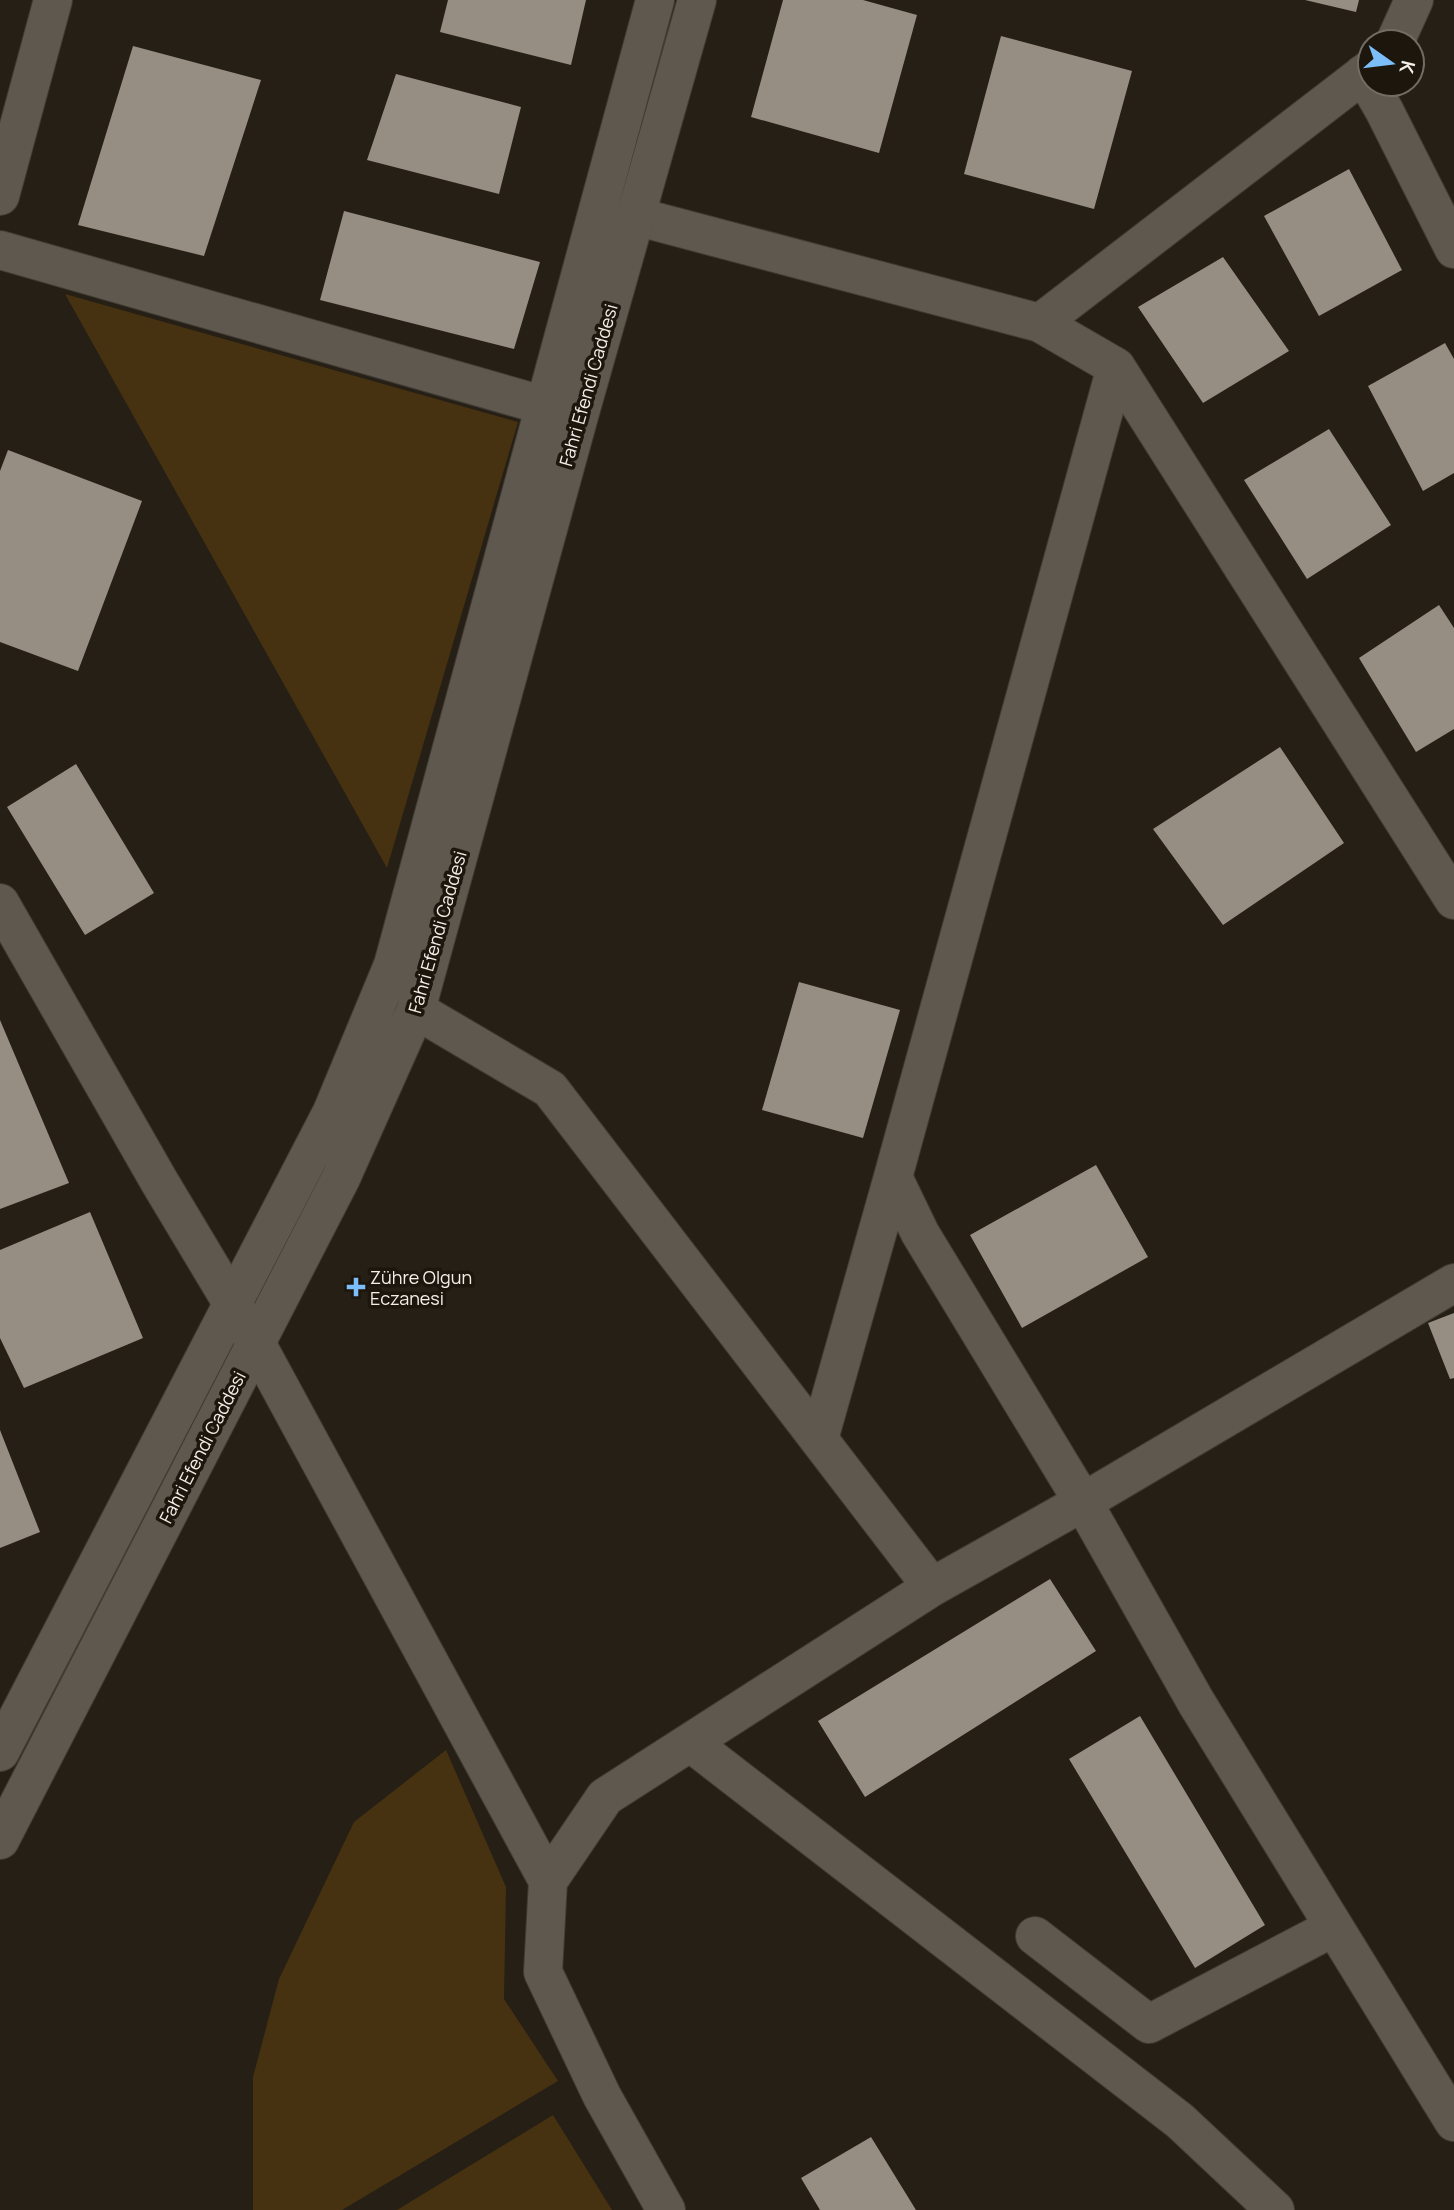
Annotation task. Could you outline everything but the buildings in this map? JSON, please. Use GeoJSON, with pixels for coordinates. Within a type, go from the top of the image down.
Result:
{"type":"FeatureCollection","features":[{"type":"Feature","properties":{"kind":"street"},"geometry":{"type":"LineString","coordinates":[[0,196],[53,0]]}},
{"type":"Feature","properties":{"kind":"street","name":"Fahri Efendi Caddesi"},"geometry":{"type":"LineString","coordinates":[[0,1840],[341,1178],[416,1010],[561,411],[655,0]]}},
{"type":"Feature","properties":{"kind":"street","name":"Fahri Efendi Caddesi"},"geometry":{"type":"LineString","coordinates":[[4,1728],[233,1304],[332,1112],[393,965],[561,411],[635,216],[697,0]]}},
{"type":"Feature","properties":{"kind":"street"},"geometry":{"type":"LineString","coordinates":[[1401,28],[1414,0]]}},
{"type":"Feature","properties":{"kind":"street"},"geometry":{"type":"LineString","coordinates":[[1040,323],[1356,79]]}},
{"type":"Feature","properties":{"kind":"street"},"geometry":{"type":"LineString","coordinates":[[1378,98],[1454,249]]}},
{"type":"Feature","properties":{"kind":"street"},"geometry":{"type":"LineString","coordinates":[[635,216],[1040,323],[1116,368],[1454,900]]}},
{"type":"Feature","properties":{"kind":"street"},"geometry":{"type":"LineString","coordinates":[[0,250],[561,411]]}},
{"type":"Feature","properties":{"kind":"street"},"geometry":{"type":"LineString","coordinates":[[819,1438],[1116,368]]}},
{"type":"Feature","properties":{"kind":"street"},"geometry":{"type":"LineString","coordinates":[[0,903],[256,1343],[548,1881]]}},
{"type":"Feature","properties":{"kind":"street"},"geometry":{"type":"LineString","coordinates":[[416,1010],[550,1088],[933,1587]]}},
{"type":"Feature","properties":{"kind":"street"},"geometry":{"type":"LineString","coordinates":[[893,1177],[920,1233],[1083,1502],[1196,1702],[1454,2122]]}},
{"type":"Feature","properties":{"kind":"street"},"geometry":{"type":"LineString","coordinates":[[666,2210],[602,2096],[543,1972],[548,1881],[605,1797],[933,1587],[1083,1502],[1454,1283]]}},
{"type":"Feature","properties":{"kind":"street"},"geometry":{"type":"LineString","coordinates":[[4,1728],[33,1775]]}},
{"type":"Feature","properties":{"kind":"street"},"geometry":{"type":"LineString","coordinates":[[691,1743],[1180,2121],[1275,2210]]}},
{"type":"Feature","properties":{"kind":"street"},"geometry":{"type":"LineString","coordinates":[[1035,1936],[1149,2024],[1334,1927]]}},
{"type":"Feature","properties":{"kind":"shaded area"},"geometry":{"type":"Polygon","coordinates":[[[65,294],[518,422],[387,868],[65,294]]]}},
{"type":"Feature","properties":{"kind":"shaded area"},"geometry":{"type":"Polygon","coordinates":[[[446,1750],[506,1887],[504,1999],[558,2081],[342,2210],[253,2210],[253,2077],[279,1979],[354,1822],[446,1750]]]}},
{"type":"Feature","properties":{"kind":"shaded area"},"geometry":{"type":"Polygon","coordinates":[[[553,2115],[612,2210],[397,2210],[553,2115]]]}},
{"type":"Feature","properties":{"kind":"place","name":"Zühre Olgun Eczanesi"},"geometry":{"type":"Point","coordinates":[356,1287]}}]}
